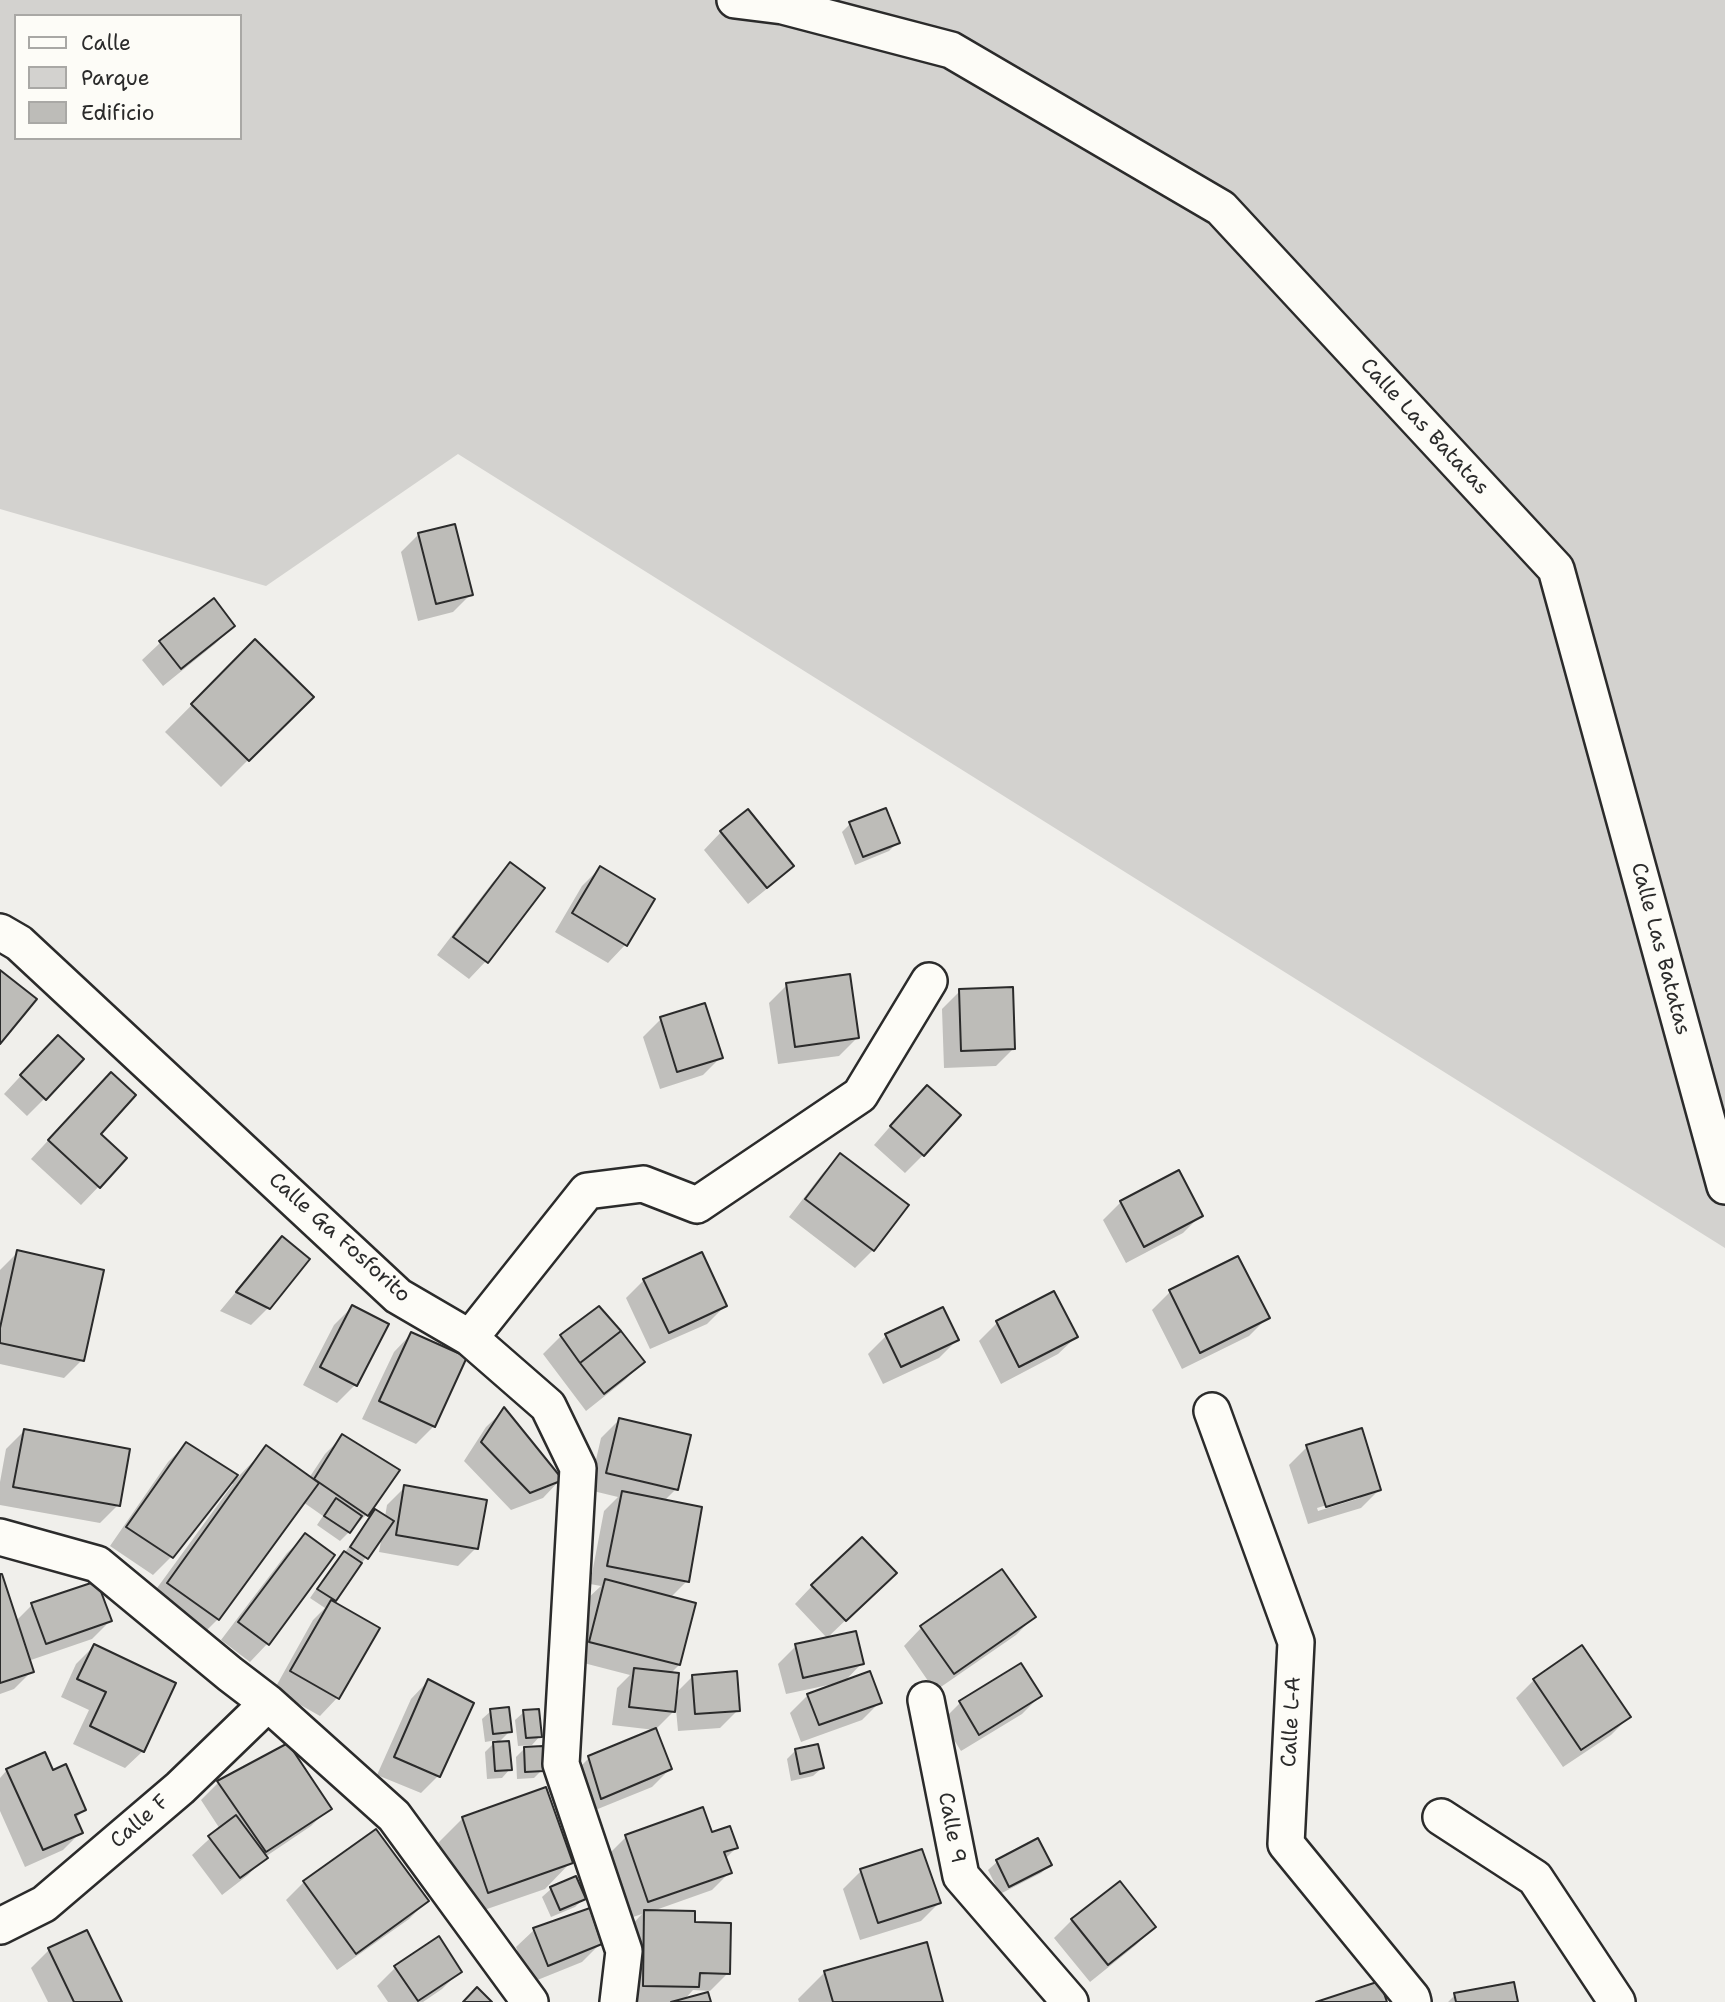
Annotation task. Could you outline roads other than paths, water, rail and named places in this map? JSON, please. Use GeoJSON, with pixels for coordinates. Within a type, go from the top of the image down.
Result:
{"type":"FeatureCollection","features":[{"type":"Feature","properties":{"kind":"street","name":"Calle Las Batatas"},"geometry":{"type":"LineString","coordinates":[[735,0],[783,6],[951,50],[1221,208],[1556,569],[1725,1186]]}},
{"type":"Feature","properties":{"kind":"street","name":"Calle Ga Fosforito"},"geometry":{"type":"LineString","coordinates":[[0,932],[19,943],[398,1296],[470,1338],[548,1406],[578,1468],[561,1764],[624,1951],[618,2002]]}},
{"type":"Feature","properties":{"kind":"street"},"geometry":{"type":"LineString","coordinates":[[470,1338],[587,1191],[643,1184],[696,1205],[860,1095],[929,981]]}},
{"type":"Feature","properties":{"kind":"street","name":"Calle L-A"},"geometry":{"type":"LineString","coordinates":[[1212,1411],[1296,1642],[1286,1844],[1413,2002]]}},
{"type":"Feature","properties":{"kind":"street"},"geometry":{"type":"LineString","coordinates":[[0,1537],[97,1564],[268,1703],[394,1816],[530,2002]]}},
{"type":"Feature","properties":{"kind":"street","name":"Calle 9"},"geometry":{"type":"LineString","coordinates":[[926,1700],[961,1876],[1070,2002]]}},
{"type":"Feature","properties":{"kind":"street","name":"Calle F"},"geometry":{"type":"LineString","coordinates":[[0,1926],[44,1904],[180,1788],[268,1703]]}},
{"type":"Feature","properties":{"kind":"street"},"geometry":{"type":"LineString","coordinates":[[1441,1817],[1535,1878],[1618,2002]]}}]}
